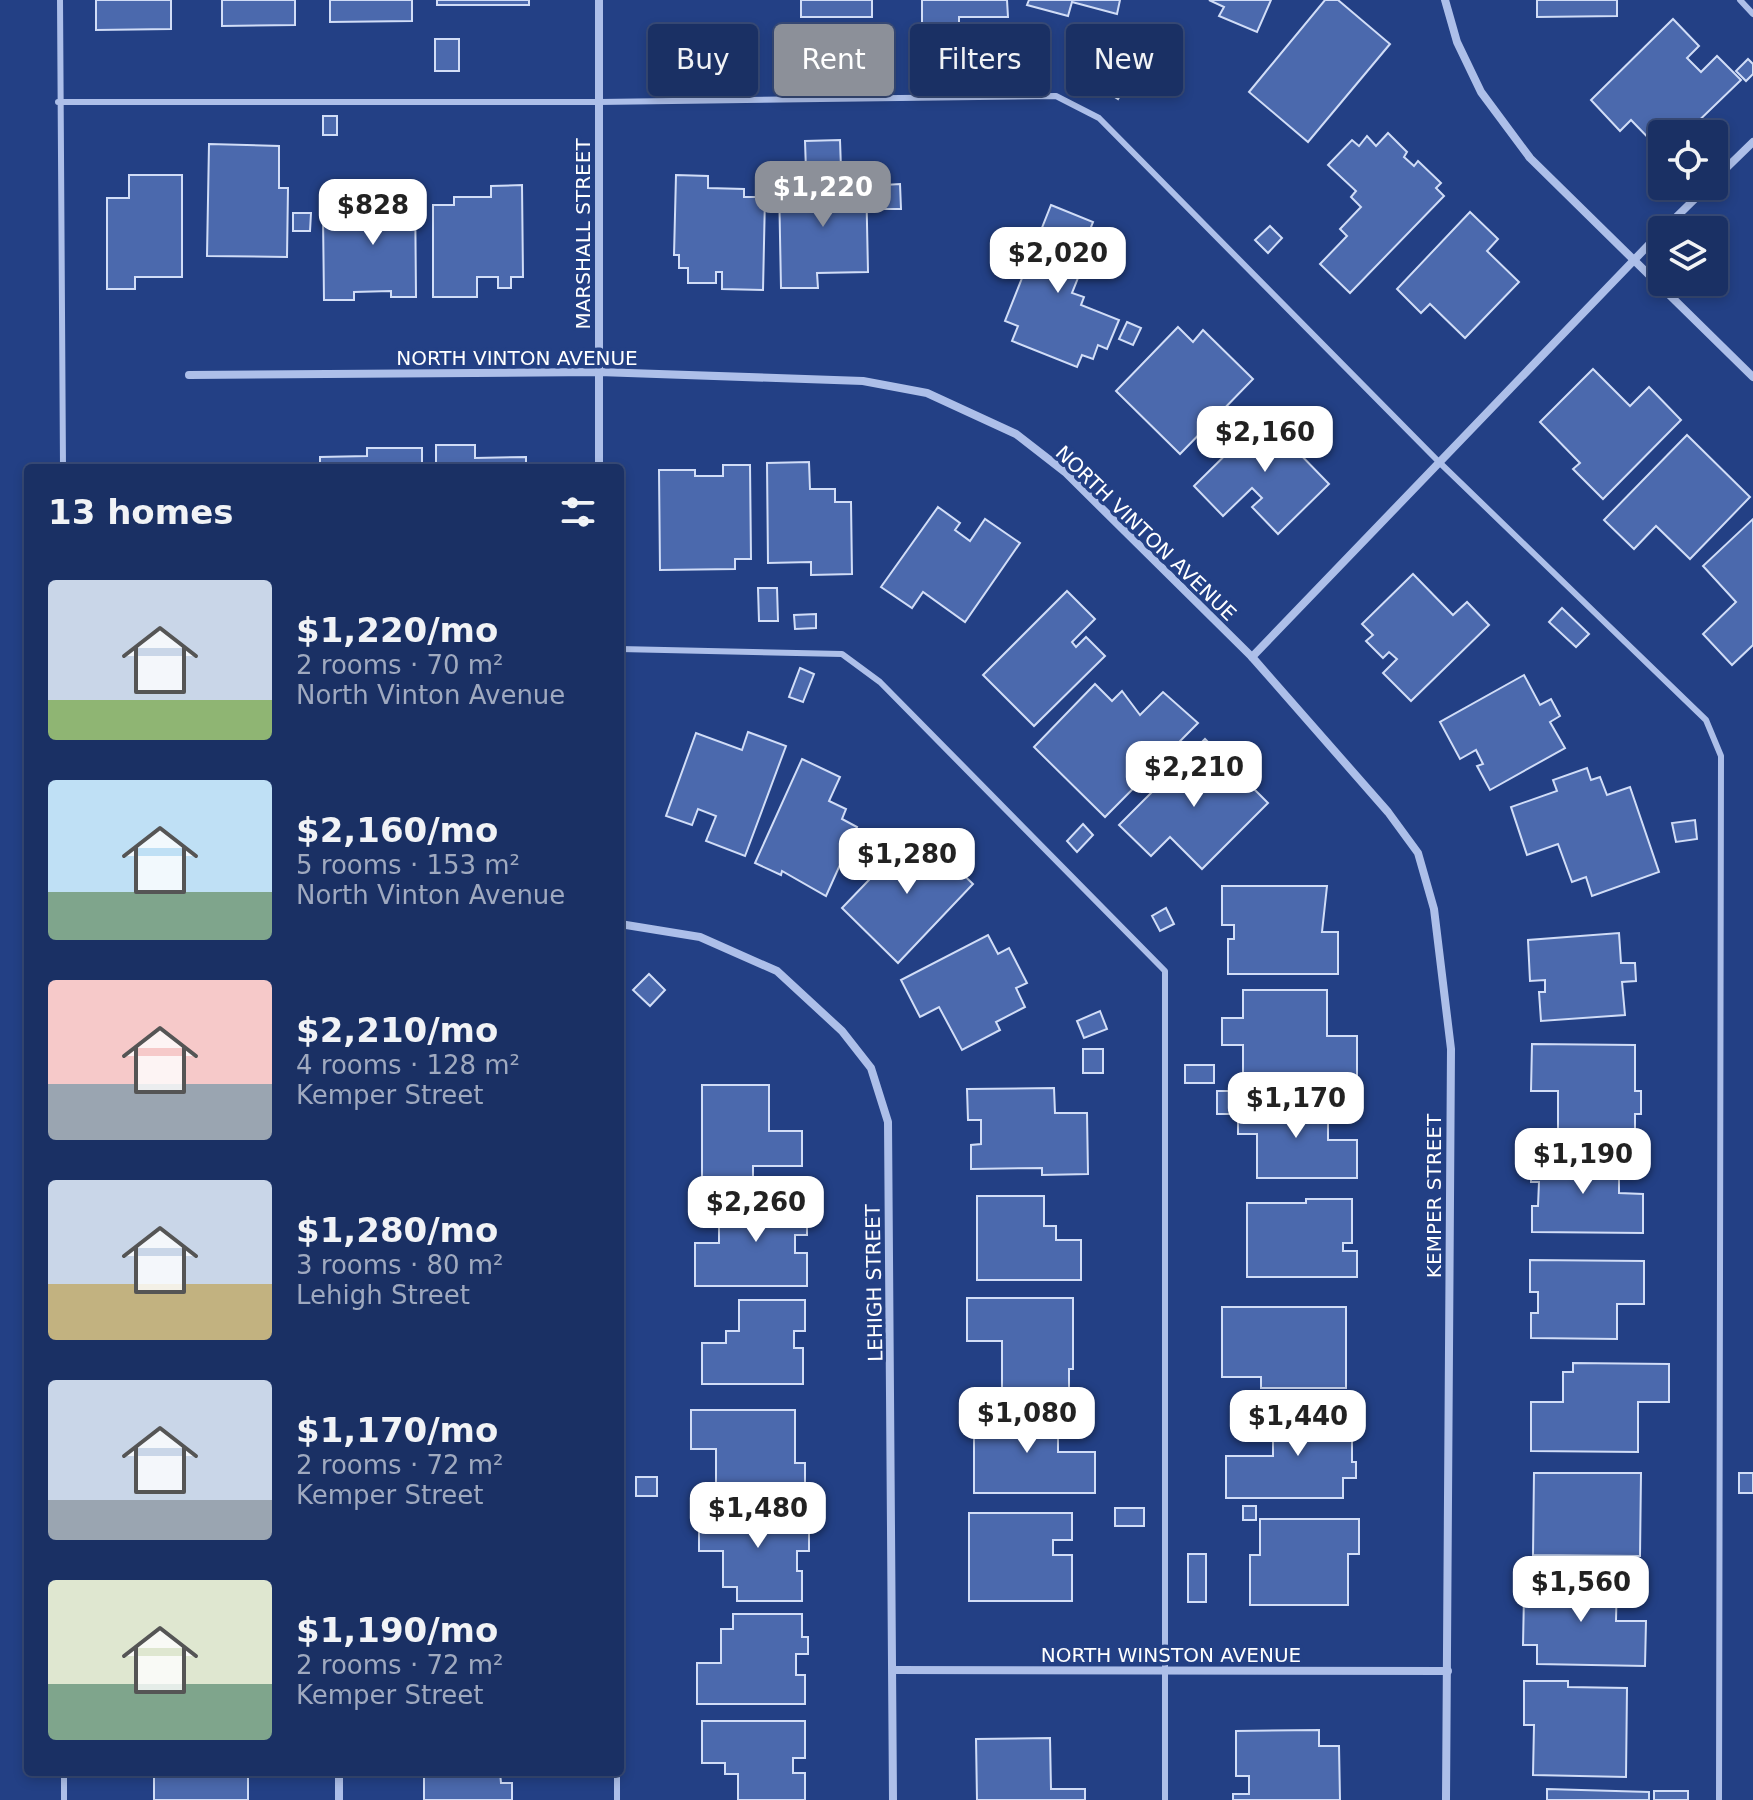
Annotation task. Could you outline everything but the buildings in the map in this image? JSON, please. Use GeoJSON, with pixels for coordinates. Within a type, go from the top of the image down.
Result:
{"type":"FeatureCollection","features":[{"type":"Feature","properties":{"kind":"street","name":"MARSHALL STREET"},"geometry":{"type":"LineString","coordinates":[[599,0],[599,464]]}},
{"type":"Feature","properties":{"kind":"street"},"geometry":{"type":"LineString","coordinates":[[1445,0],[1457,42],[1481,92],[1530,158],[1753,377]]}},
{"type":"Feature","properties":{"kind":"street"},"geometry":{"type":"LineString","coordinates":[[1728,166],[1753,142]]}},
{"type":"Feature","properties":{"kind":"street"},"geometry":{"type":"LineString","coordinates":[[1677,216],[1693,200]]}},
{"type":"Feature","properties":{"kind":"street"},"geometry":{"type":"LineString","coordinates":[[1252,657],[1648,244]]}},
{"type":"Feature","properties":{"kind":"street","name":"NORTH VINTON AVENUE"},"geometry":{"type":"LineString","coordinates":[[189,375],[599,372],[863,381],[927,393],[974,412],[1016,434],[1065,472],[1252,657]]}},
{"type":"Feature","properties":{"kind":"street","name":"KEMPER STREET"},"geometry":{"type":"LineString","coordinates":[[1252,657],[1388,812],[1418,853],[1434,909],[1451,1049],[1446,1800]]}},
{"type":"Feature","properties":{"kind":"street","name":"LEHIGH STREET"},"geometry":{"type":"LineString","coordinates":[[624,925],[700,937],[777,971],[842,1031],[871,1068],[888,1122],[893,1800]]}},
{"type":"Feature","properties":{"kind":"street","name":"NORTH WINSTON AVENUE"},"geometry":{"type":"LineString","coordinates":[[894,1670],[1448,1671]]}},
{"type":"Feature","properties":{"kind":"street"},"geometry":{"type":"LineString","coordinates":[[339,1776],[339,1800]]}},
{"type":"Feature","properties":{"kind":"lane"},"geometry":{"type":"LineString","coordinates":[[60,0],[58,102],[63,464]]}},
{"type":"Feature","properties":{"kind":"lane"},"geometry":{"type":"LineString","coordinates":[[1740,0],[1753,14]]}},
{"type":"Feature","properties":{"kind":"lane"},"geometry":{"type":"LineString","coordinates":[[58,102],[599,102],[1056,96],[1099,118],[1439,462],[1706,720],[1721,756],[1719,1800]]}},
{"type":"Feature","properties":{"kind":"lane"},"geometry":{"type":"LineString","coordinates":[[624,649],[842,654],[880,682],[1165,971],[1165,1800]]}},
{"type":"Feature","properties":{"kind":"lane"},"geometry":{"type":"LineString","coordinates":[[64,1776],[64,1800]]}},
{"type":"Feature","properties":{"kind":"lane"},"geometry":{"type":"LineString","coordinates":[[617,1776],[617,1800]]}}]}
